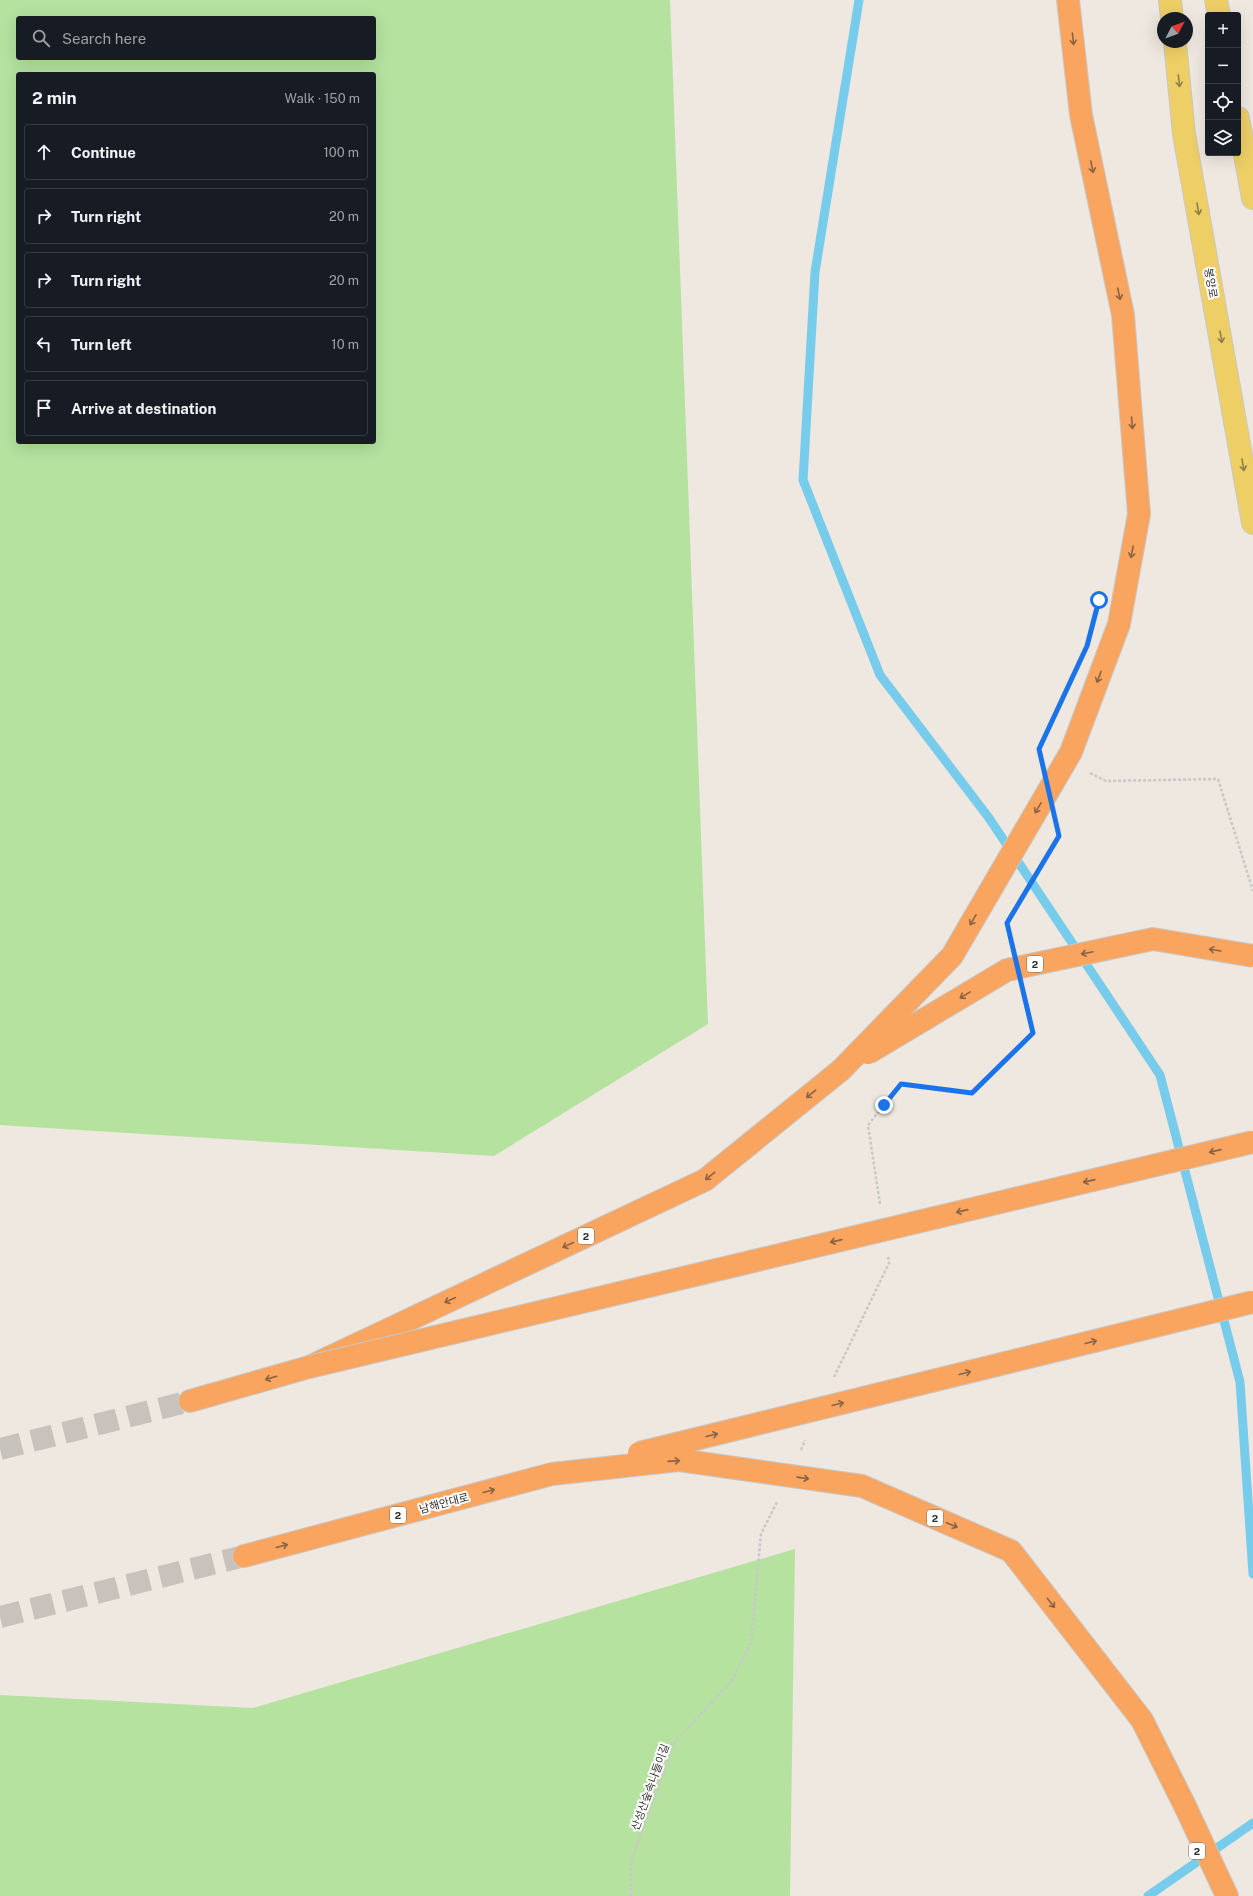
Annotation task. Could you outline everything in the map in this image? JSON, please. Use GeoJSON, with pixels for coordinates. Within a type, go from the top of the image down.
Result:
{"type":"FeatureCollection","features":[{"type":"Feature","properties":{"kind":"highway"},"geometry":{"type":"LineString","coordinates":[[841,1070],[952,956],[1071,752],[1118,624],[1139,514],[1124,315],[1081,115],[1068,0]]}},
{"type":"Feature","properties":{"kind":"highway","name":"2"},"geometry":{"type":"LineString","coordinates":[[190,1401],[309,1367],[705,1180],[841,1070],[1007,970],[1152,939],[1253,956]]}},
{"type":"Feature","properties":{"kind":"highway"},"geometry":{"type":"LineString","coordinates":[[309,1367],[1253,1142]]}},
{"type":"Feature","properties":{"kind":"highway"},"geometry":{"type":"LineString","coordinates":[[552,1474],[1253,1302]]}},
{"type":"Feature","properties":{"kind":"highway","name":"2"},"geometry":{"type":"LineString","coordinates":[[552,1474],[679,1460],[862,1486],[1011,1551],[1142,1720],[1184,1806],[1210,1896]]}},
{"type":"Feature","properties":{"kind":"highway","name":"남해안대로"},"geometry":{"type":"LineString","coordinates":[[244,1556],[552,1474]]}},
{"type":"Feature","properties":{"kind":"highway"},"geometry":{"type":"LineString","coordinates":[[1184,1806],[1227,1896]]}},
{"type":"Feature","properties":{"kind":"main road"},"geometry":{"type":"LineString","coordinates":[[1170,0],[1171,12]]}},
{"type":"Feature","properties":{"kind":"main road"},"geometry":{"type":"LineString","coordinates":[[1216,0],[1218,12]]}},
{"type":"Feature","properties":{"kind":"main road","name":"봉양로"},"geometry":{"type":"LineString","coordinates":[[1176,48],[1184,134],[1253,522]]}},
{"type":"Feature","properties":{"kind":"main road"},"geometry":{"type":"LineString","coordinates":[[1238,120],[1253,198]]}},
{"type":"Feature","properties":{"kind":"path"},"geometry":{"type":"LineString","coordinates":[[1046,752],[1039,749],[1049,728]]}},
{"type":"Feature","properties":{"kind":"path"},"geometry":{"type":"LineString","coordinates":[[1086,772],[1106,781],[1218,779],[1253,891]]}},
{"type":"Feature","properties":{"kind":"path"},"geometry":{"type":"LineString","coordinates":[[1012,945],[1007,923],[1059,836],[1058,829]]}},
{"type":"Feature","properties":{"kind":"path"},"geometry":{"type":"LineString","coordinates":[[880,1210],[868,1126],[901,1084],[972,1093],[1033,1033],[1022,989]]}},
{"type":"Feature","properties":{"kind":"path"},"geometry":{"type":"LineString","coordinates":[[831,1383],[889,1263],[888,1256]]}},
{"type":"Feature","properties":{"kind":"path"},"geometry":{"type":"LineString","coordinates":[[799,1454],[808,1433]]}},
{"type":"Feature","properties":{"kind":"path","name":"산성산숲속나들이길"},"geometry":{"type":"LineString","coordinates":[[631,1896],[631,1862],[673,1744],[731,1682],[751,1643],[761,1534],[779,1497]]}},
{"type":"Feature","properties":{"kind":"green space"},"geometry":{"type":"Polygon","coordinates":[[[0,0],[670,0],[708,1024],[494,1156],[0,1125],[0,0]]]}},
{"type":"Feature","properties":{"kind":"green space"},"geometry":{"type":"Polygon","coordinates":[[[795,1549],[790,1896],[0,1896],[0,1695],[253,1708],[795,1549]]]}},
{"type":"Feature","properties":{"kind":"waterway"},"geometry":{"type":"LineString","coordinates":[[859,0],[815,272],[803,480],[880,675],[989,818],[1160,1075],[1240,1382],[1253,1574]]}},
{"type":"Feature","properties":{"kind":"waterway"},"geometry":{"type":"LineString","coordinates":[[1148,1896],[1253,1823]]}},
{"type":"Feature","properties":{"kind":"tunnel"},"geometry":{"type":"LineString","coordinates":[[0,1449],[190,1401]]}},
{"type":"Feature","properties":{"kind":"tunnel"},"geometry":{"type":"LineString","coordinates":[[0,1617],[244,1556]]}},
{"type":"Feature","properties":{"kind":"route"},"geometry":{"type":"LineString","coordinates":[[884,1105],[901,1084],[972,1093],[1033,1033],[1007,923],[1059,836],[1039,749],[1087,646],[1099,600]]}}]}
